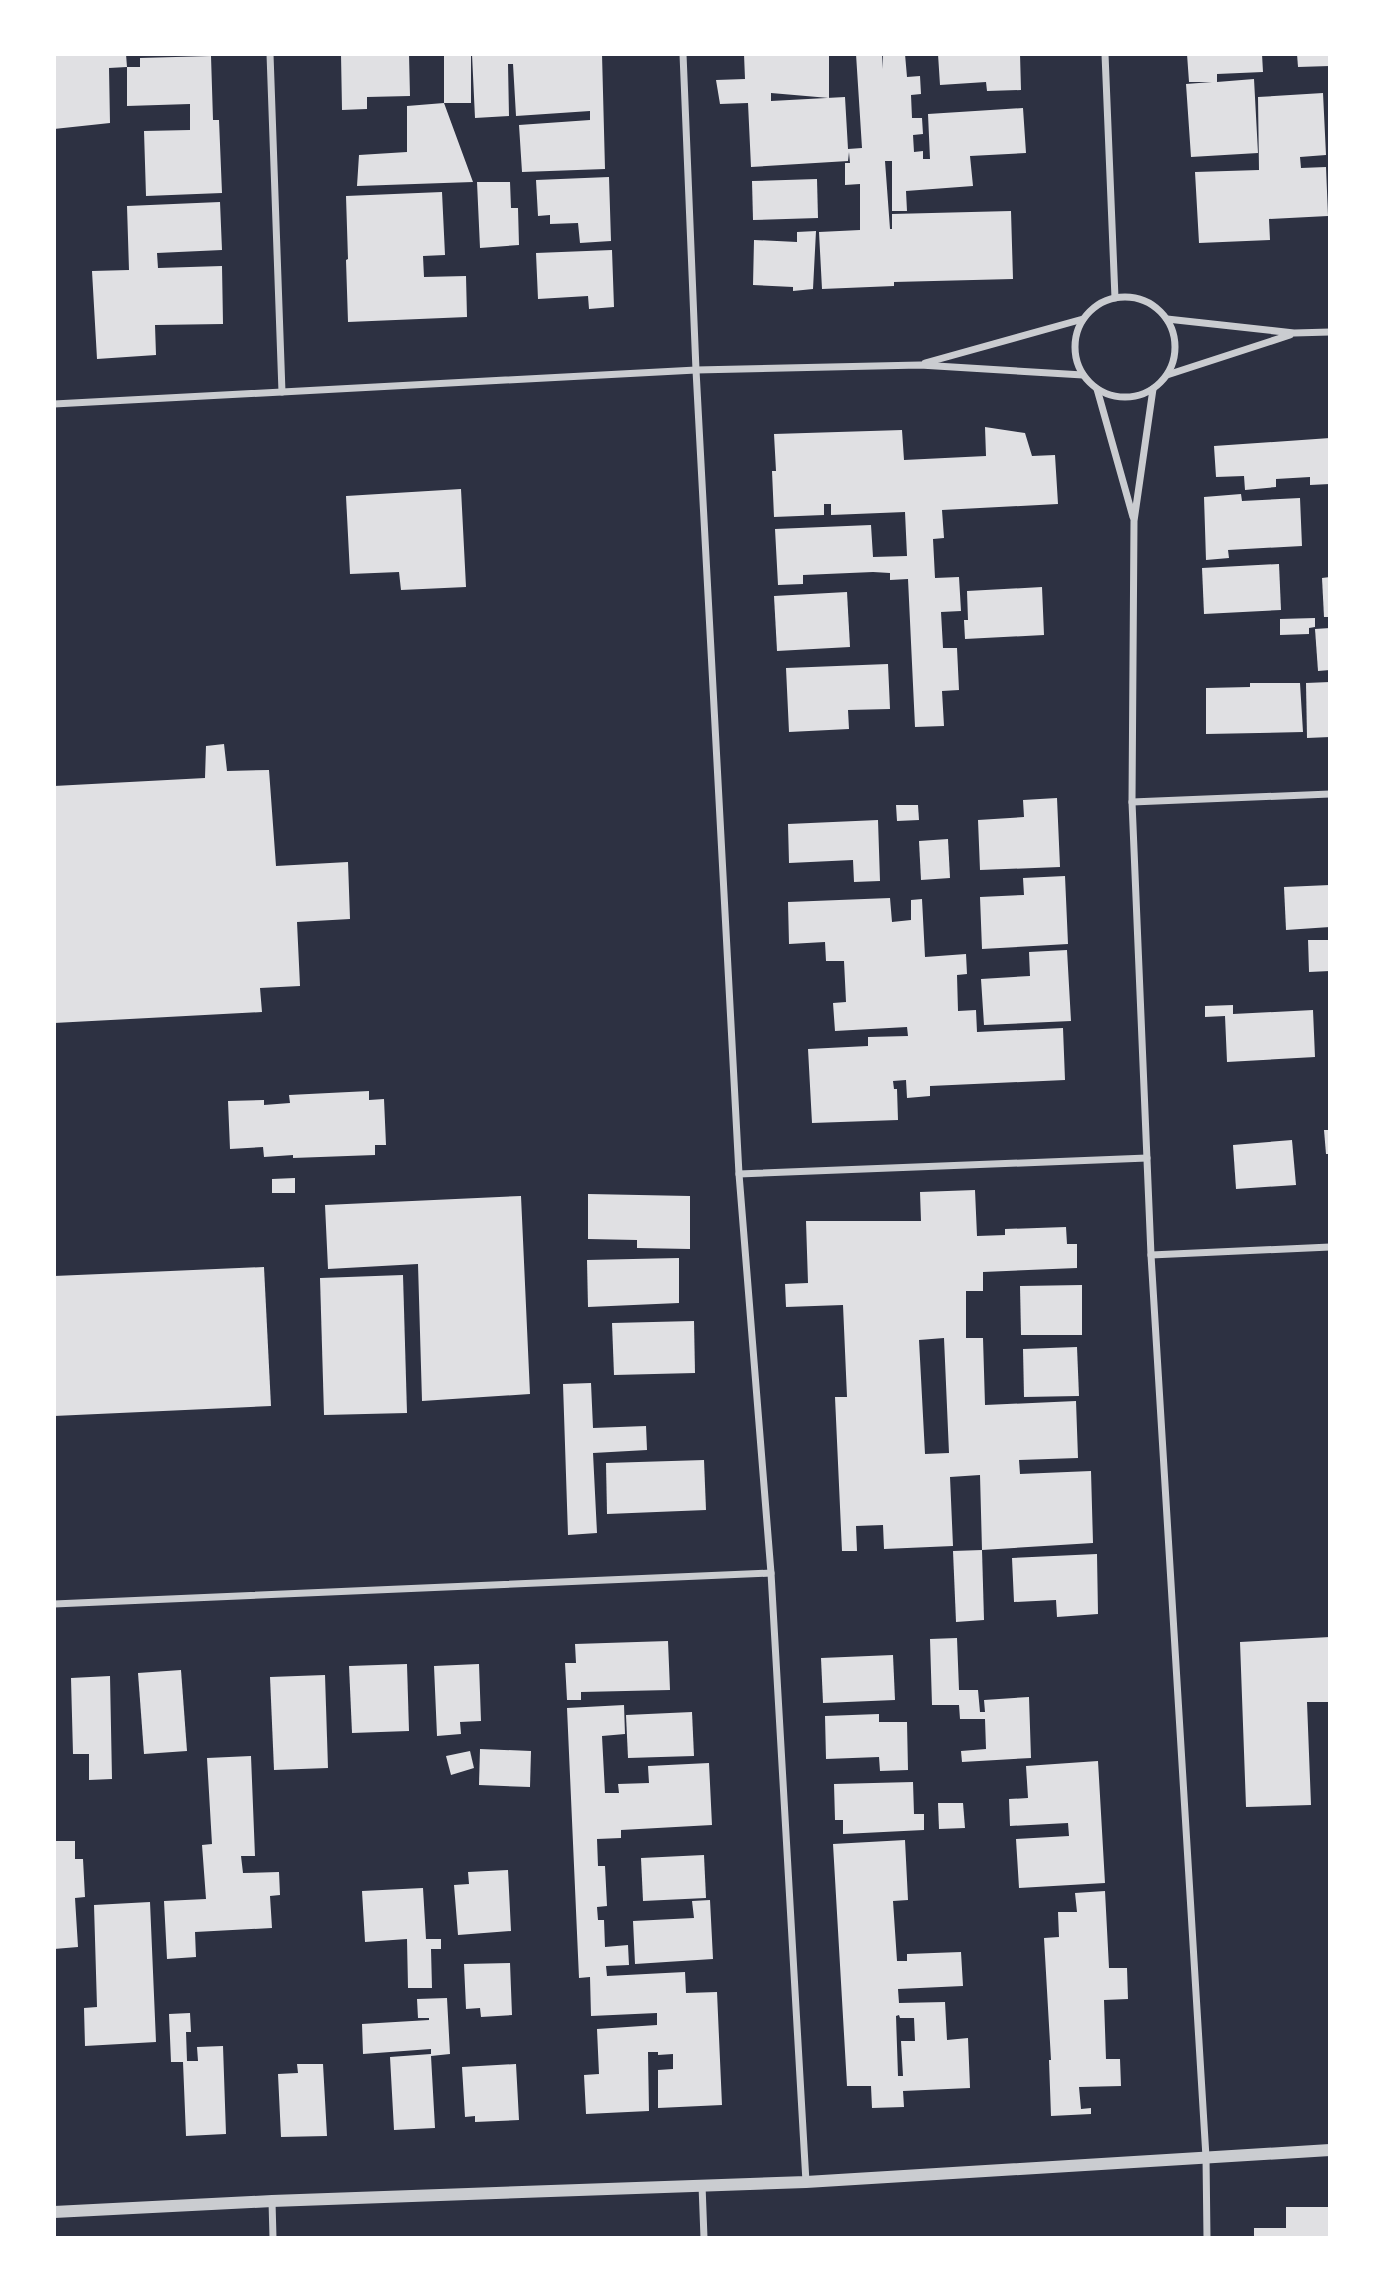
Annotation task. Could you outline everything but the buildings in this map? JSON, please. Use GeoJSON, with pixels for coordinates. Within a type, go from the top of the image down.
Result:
{"type":"FeatureCollection","features":[{"type":"Feature","properties":{"kind":"street"},"geometry":{"type":"LineString","coordinates":[[270,54],[282,392]]}},
{"type":"Feature","properties":{"kind":"street"},"geometry":{"type":"LineString","coordinates":[[683,54],[696,370],[739,1174],[771,1573],[806,2182]]}},
{"type":"Feature","properties":{"kind":"street"},"geometry":{"type":"LineString","coordinates":[[1105,54],[1115,298]]}},
{"type":"Feature","properties":{"kind":"street"},"geometry":{"type":"LineString","coordinates":[[1115,298],[1135,298],[1153,305],[1167,319],[1174,337],[1174,357],[1167,374],[1153,389],[1135,396],[1115,396],[1097,389],[1083,374],[1075,357],[1075,337],[1083,319],[1097,305],[1115,298]]}},
{"type":"Feature","properties":{"kind":"street"},"geometry":{"type":"LineString","coordinates":[[920,365],[1083,319]]}},
{"type":"Feature","properties":{"kind":"street"},"geometry":{"type":"LineString","coordinates":[[1167,319],[1294,333],[1330,332]]}},
{"type":"Feature","properties":{"kind":"street"},"geometry":{"type":"LineString","coordinates":[[1167,374],[1294,333]]}},
{"type":"Feature","properties":{"kind":"street"},"geometry":{"type":"LineString","coordinates":[[54,404],[696,370],[920,365],[1083,374]]}},
{"type":"Feature","properties":{"kind":"street"},"geometry":{"type":"LineString","coordinates":[[1097,389],[1134,521]]}},
{"type":"Feature","properties":{"kind":"street"},"geometry":{"type":"LineString","coordinates":[[1153,389],[1134,521],[1132,802],[1151,1255],[1206,2157],[1207,2238]]}},
{"type":"Feature","properties":{"kind":"street"},"geometry":{"type":"LineString","coordinates":[[1132,802],[1330,794]]}},
{"type":"Feature","properties":{"kind":"street"},"geometry":{"type":"LineString","coordinates":[[739,1174],[1147,1158]]}},
{"type":"Feature","properties":{"kind":"street"},"geometry":{"type":"LineString","coordinates":[[1151,1255],[1330,1247]]}},
{"type":"Feature","properties":{"kind":"street"},"geometry":{"type":"LineString","coordinates":[[54,1604],[771,1573]]}},
{"type":"Feature","properties":{"kind":"street"},"geometry":{"type":"LineString","coordinates":[[54,2212],[272,2201],[806,2182],[1330,2150]]}},
{"type":"Feature","properties":{"kind":"street"},"geometry":{"type":"LineString","coordinates":[[702,2185],[704,2238]]}},
{"type":"Feature","properties":{"kind":"street"},"geometry":{"type":"LineString","coordinates":[[272,2201],[273,2238]]}}]}
